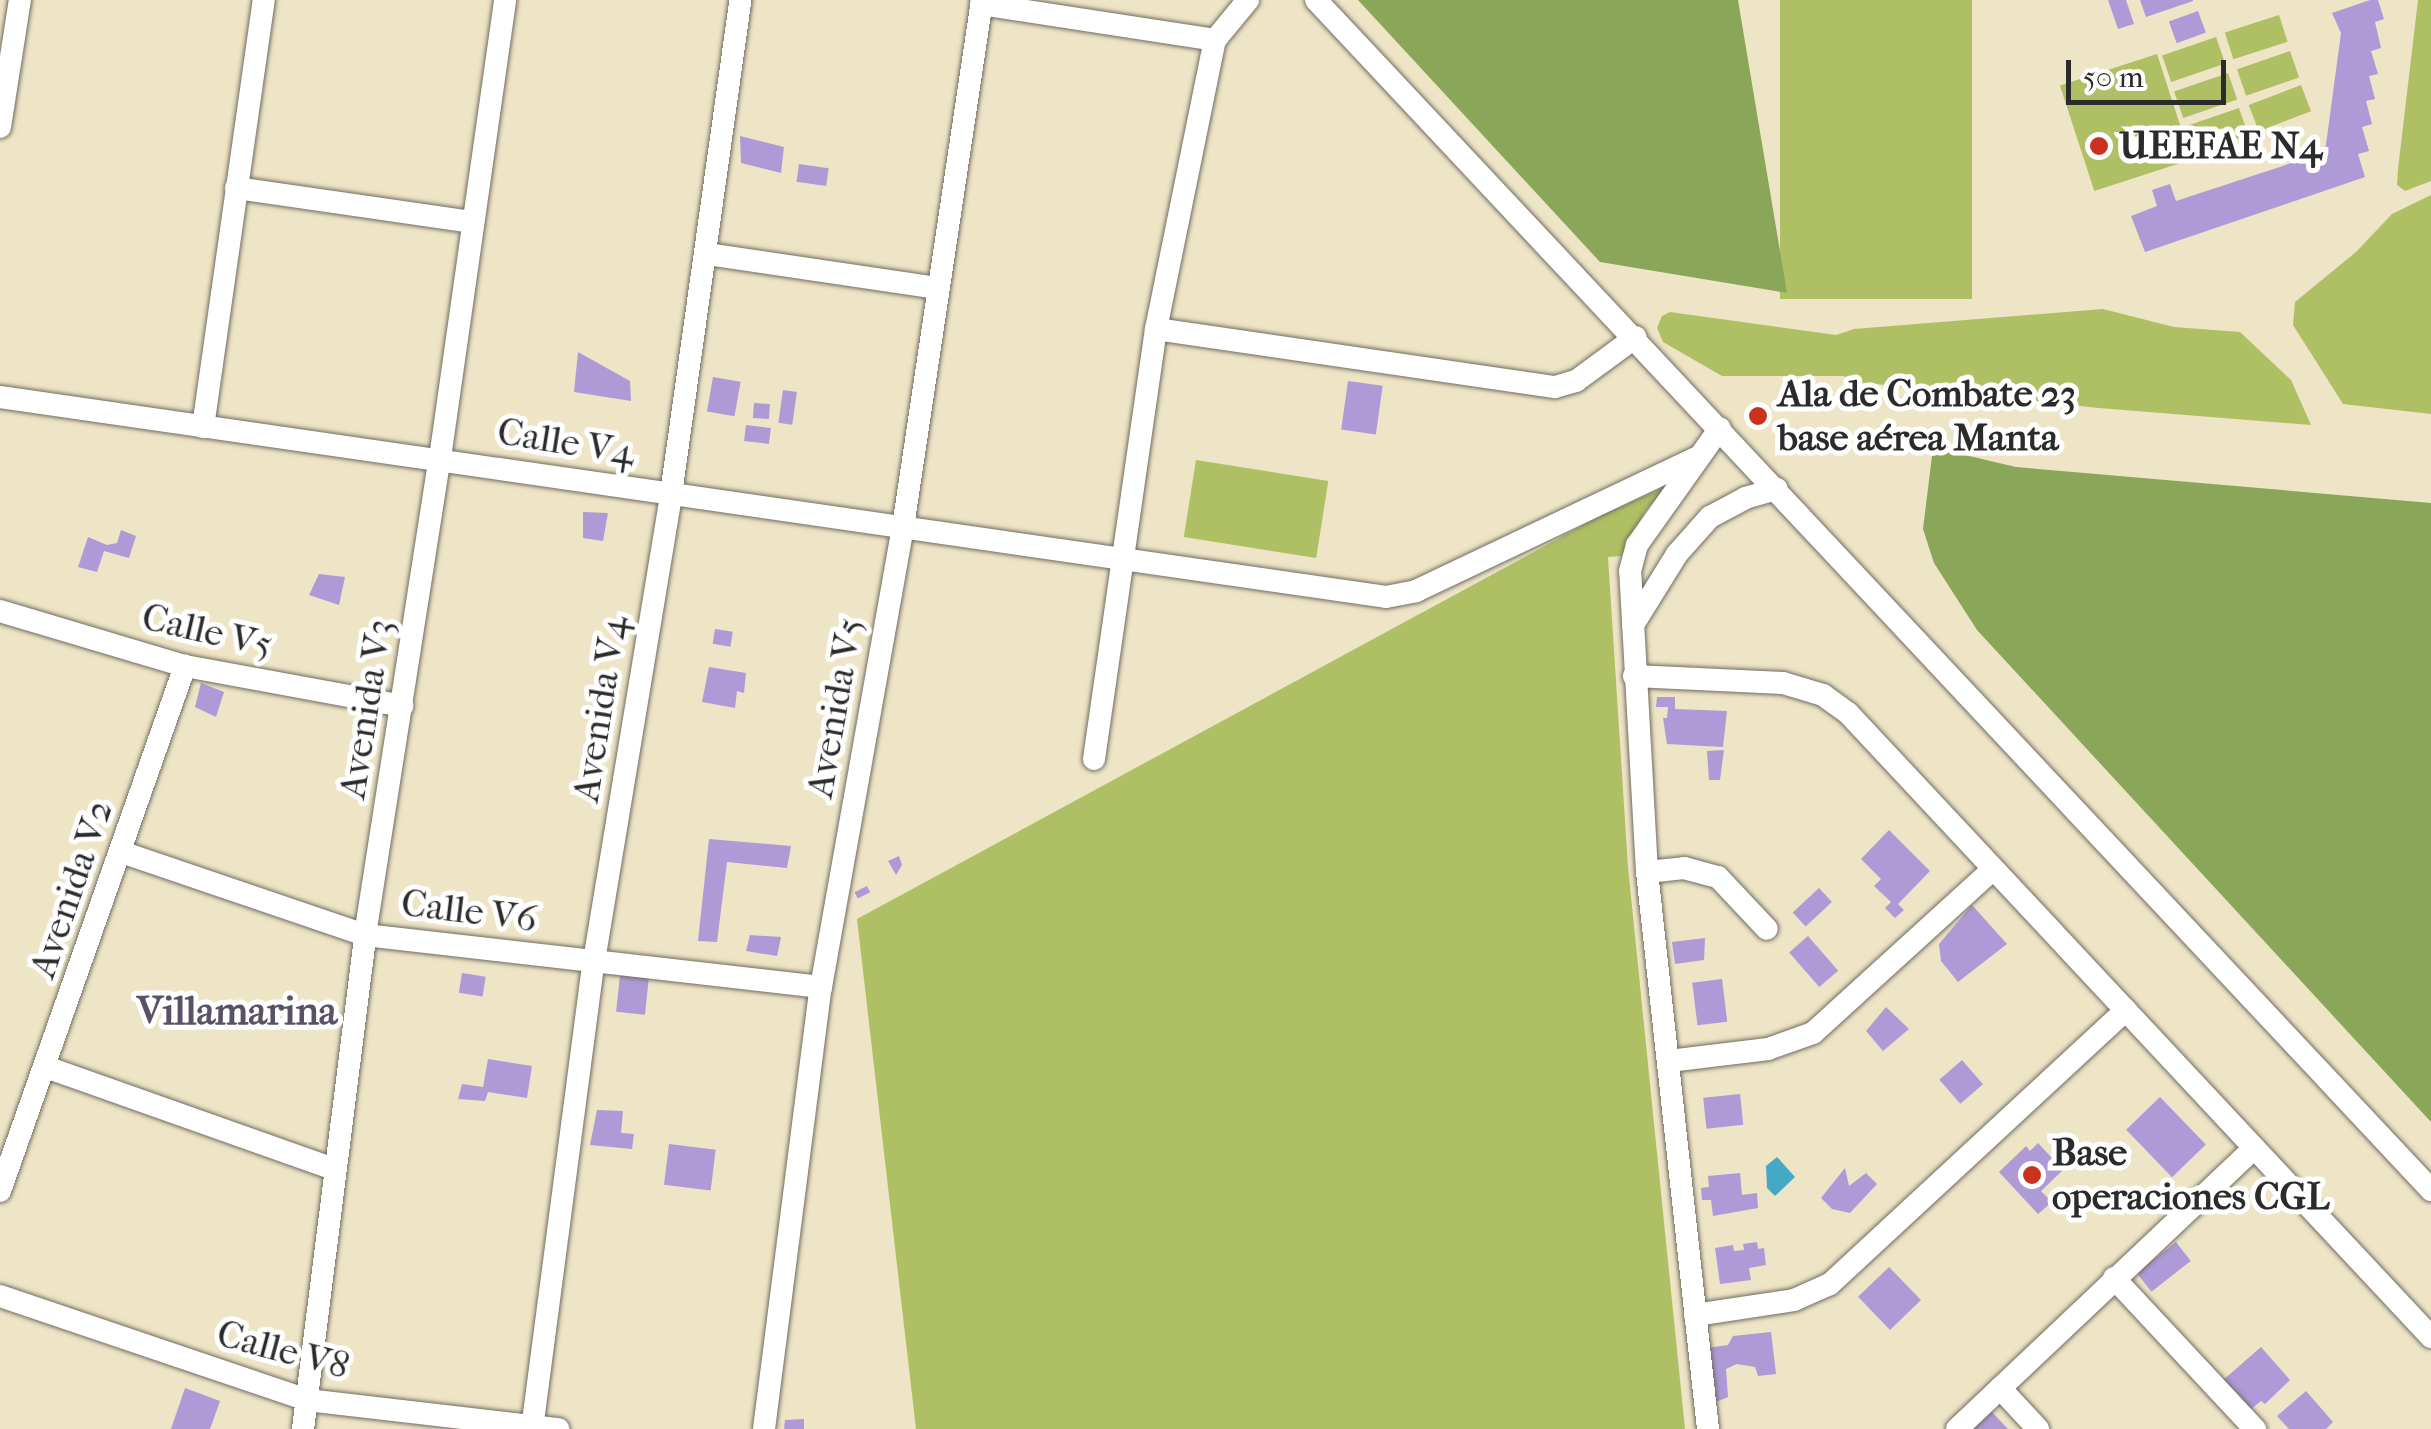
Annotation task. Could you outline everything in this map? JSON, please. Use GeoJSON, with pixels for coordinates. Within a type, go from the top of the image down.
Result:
{"type":"FeatureCollection","features":[{"type":"Feature","properties":{"kind":"street"},"geometry":{"type":"LineString","coordinates":[[0,126],[20,0]]}},
{"type":"Feature","properties":{"kind":"street"},"geometry":{"type":"LineString","coordinates":[[203,427],[264,0]]}},
{"type":"Feature","properties":{"kind":"street","name":"Avenida V3"},"geometry":{"type":"LineString","coordinates":[[303,1429],[365,934],[440,458],[470,222],[505,0]]}},
{"type":"Feature","properties":{"kind":"street","name":"Avenida V4"},"geometry":{"type":"LineString","coordinates":[[532,1427],[594,961],[671,494],[740,0]]}},
{"type":"Feature","properties":{"kind":"street"},"geometry":{"type":"LineString","coordinates":[[1094,759],[1156,329],[1216,40],[1248,0]]}},
{"type":"Feature","properties":{"kind":"street"},"geometry":{"type":"LineString","coordinates":[[1316,0],[1636,337],[2431,1190]]}},
{"type":"Feature","properties":{"kind":"street"},"geometry":{"type":"LineString","coordinates":[[982,2],[1216,40]]}},
{"type":"Feature","properties":{"kind":"street","name":"Avenida V5"},"geometry":{"type":"LineString","coordinates":[[764,1429],[821,987],[904,527],[982,2]]}},
{"type":"Feature","properties":{"kind":"street"},"geometry":{"type":"LineString","coordinates":[[236,188],[470,222]]}},
{"type":"Feature","properties":{"kind":"street"},"geometry":{"type":"LineString","coordinates":[[707,254],[938,288]]}},
{"type":"Feature","properties":{"kind":"street"},"geometry":{"type":"LineString","coordinates":[[1156,329],[1555,387],[1576,381],[1636,337]]}},
{"type":"Feature","properties":{"kind":"street","name":"Calle V4"},"geometry":{"type":"LineString","coordinates":[[0,397],[1386,598],[1416,590],[1696,458]]}},
{"type":"Feature","properties":{"kind":"street"},"geometry":{"type":"LineString","coordinates":[[1708,1429],[1648,872],[1630,571],[1637,545],[1720,428]]}},
{"type":"Feature","properties":{"kind":"street"},"geometry":{"type":"LineString","coordinates":[[1632,628],[1678,554],[1710,517],[1744,498],[1777,489]]}},
{"type":"Feature","properties":{"kind":"street","name":"Calle V5"},"geometry":{"type":"LineString","coordinates":[[0,610],[185,666],[402,706]]}},
{"type":"Feature","properties":{"kind":"street","name":"Avenida V2"},"geometry":{"type":"LineString","coordinates":[[0,1191],[185,666]]}},
{"type":"Feature","properties":{"kind":"street"},"geometry":{"type":"LineString","coordinates":[[1634,676],[1783,683],[1823,695],[1870,736],[2431,1338]]}},
{"type":"Feature","properties":{"kind":"street","name":"Calle V6"},"geometry":{"type":"LineString","coordinates":[[122,852],[365,934],[821,987]]}},
{"type":"Feature","properties":{"kind":"street"},"geometry":{"type":"LineString","coordinates":[[1648,872],[1684,868],[1718,876],[1767,929]]}},
{"type":"Feature","properties":{"kind":"street"},"geometry":{"type":"LineString","coordinates":[[1669,1061],[1768,1049],[1813,1034],[1992,870]]}},
{"type":"Feature","properties":{"kind":"street"},"geometry":{"type":"LineString","coordinates":[[1696,1315],[1794,1300],[1830,1284],[2126,1010]]}},
{"type":"Feature","properties":{"kind":"street"},"geometry":{"type":"LineString","coordinates":[[46,1067],[334,1169]]}},
{"type":"Feature","properties":{"kind":"street"},"geometry":{"type":"LineString","coordinates":[[1957,1429],[2254,1148]]}},
{"type":"Feature","properties":{"kind":"street"},"geometry":{"type":"LineString","coordinates":[[2114,1278],[2255,1429]]}},
{"type":"Feature","properties":{"kind":"street","name":"Calle V8"},"geometry":{"type":"LineString","coordinates":[[0,1296],[307,1400],[558,1429]]}},
{"type":"Feature","properties":{"kind":"street"},"geometry":{"type":"LineString","coordinates":[[2000,1388],[2038,1429]]}},
{"type":"Feature","properties":{"kind":"green space"},"geometry":{"type":"Polygon","coordinates":[[[1358,0],[1738,0],[1787,293],[1600,262],[1358,0]]]}},
{"type":"Feature","properties":{"kind":"green space"},"geometry":{"type":"Polygon","coordinates":[[[1780,0],[1972,0],[1972,299],[1780,299],[1780,0]]]}},
{"type":"Feature","properties":{"kind":"green space"},"geometry":{"type":"Polygon","coordinates":[[[2418,0],[2431,0],[2431,181],[2405,191],[2397,185],[2398,169],[2418,0]]]}},
{"type":"Feature","properties":{"kind":"green space"},"geometry":{"type":"Polygon","coordinates":[[[2279,15],[2288,42],[2233,59],[2225,33],[2279,15]]]}},
{"type":"Feature","properties":{"kind":"green space"},"geometry":{"type":"Polygon","coordinates":[[[2216,37],[2225,63],[2171,82],[2162,56],[2216,37]]]}},
{"type":"Feature","properties":{"kind":"green space"},"geometry":{"type":"Polygon","coordinates":[[[2290,51],[2299,77],[2246,96],[2237,69],[2290,51]]]}},
{"type":"Feature","properties":{"kind":"green space"},"geometry":{"type":"Polygon","coordinates":[[[2157,54],[2191,160],[2094,191],[2060,86],[2157,54]]]}},
{"type":"Feature","properties":{"kind":"green space"},"geometry":{"type":"Polygon","coordinates":[[[2228,73],[2237,99],[2183,118],[2174,92],[2228,73]]]}},
{"type":"Feature","properties":{"kind":"green space"},"geometry":{"type":"Polygon","coordinates":[[[2301,85],[2311,111],[2259,131],[2249,105],[2301,85]]]}},
{"type":"Feature","properties":{"kind":"green space"},"geometry":{"type":"Polygon","coordinates":[[[2239,108],[2248,134],[2194,153],[2185,127],[2239,108]]]}},
{"type":"Feature","properties":{"kind":"green space"},"geometry":{"type":"Polygon","coordinates":[[[2431,195],[2431,414],[2343,404],[2293,325],[2295,302],[2356,252],[2392,214],[2431,195]]]}},
{"type":"Feature","properties":{"kind":"green space"},"geometry":{"type":"Polygon","coordinates":[[[2103,309],[2174,327],[2240,332],[2291,380],[2311,425],[2099,408],[1857,382],[1843,376],[1722,376],[1663,342],[1657,328],[1662,316],[1670,312],[1836,335],[1854,329],[2103,309]]]}},
{"type":"Feature","properties":{"kind":"green space"},"geometry":{"type":"Polygon","coordinates":[[[1952,452],[2016,467],[2431,503],[2431,1122],[1977,630],[1934,563],[1923,529],[1932,456],[1952,452]]]}},
{"type":"Feature","properties":{"kind":"green space"},"geometry":{"type":"Polygon","coordinates":[[[1196,460],[1328,481],[1316,558],[1184,537],[1196,460]]]}},
{"type":"Feature","properties":{"kind":"green space"},"geometry":{"type":"Polygon","coordinates":[[[1666,487],[1645,511],[1621,556],[1608,557],[1628,867],[1685,1429],[916,1429],[857,919],[1602,515],[1666,487]]]}},
{"type":"Feature","properties":{"kind":"water"},"geometry":{"type":"Polygon","coordinates":[[[1777,1157],[1795,1177],[1775,1196],[1767,1188],[1766,1166],[1777,1157]]]}},
{"type":"Feature","properties":{"kind":"building"},"geometry":{"type":"Polygon","coordinates":[[[2108,0],[2126,0],[2134,24],[2118,29],[2108,0]]]}},
{"type":"Feature","properties":{"kind":"building"},"geometry":{"type":"Polygon","coordinates":[[[2140,0],[2193,0],[2193,1],[2146,17],[2140,0]]]}},
{"type":"Feature","properties":{"kind":"building"},"geometry":{"type":"Polygon","coordinates":[[[2378,0],[2384,19],[2375,22],[2381,48],[2371,51],[2378,74],[2369,76],[2375,99],[2366,101],[2372,124],[2362,127],[2369,151],[2358,154],[2365,177],[2145,252],[2131,216],[2157,206],[2152,190],[2170,184],[2176,201],[2325,152],[2341,33],[2332,13],[2378,0]]]}},
{"type":"Feature","properties":{"kind":"building"},"geometry":{"type":"Polygon","coordinates":[[[2198,11],[2206,33],[2177,43],[2169,22],[2198,11]]]}},
{"type":"Feature","properties":{"kind":"building"},"geometry":{"type":"Polygon","coordinates":[[[740,136],[784,147],[781,173],[741,163],[740,136]]]}},
{"type":"Feature","properties":{"kind":"building"},"geometry":{"type":"Polygon","coordinates":[[[799,164],[829,168],[826,186],[796,182],[799,164]]]}},
{"type":"Feature","properties":{"kind":"building"},"geometry":{"type":"Polygon","coordinates":[[[578,352],[630,381],[631,401],[574,392],[578,352]]]}},
{"type":"Feature","properties":{"kind":"building"},"geometry":{"type":"Polygon","coordinates":[[[713,377],[741,382],[734,416],[707,411],[713,377]]]}},
{"type":"Feature","properties":{"kind":"building"},"geometry":{"type":"Polygon","coordinates":[[[1348,381],[1383,386],[1376,434],[1341,430],[1348,381]]]}},
{"type":"Feature","properties":{"kind":"building"},"geometry":{"type":"Polygon","coordinates":[[[783,390],[797,392],[792,425],[778,423],[783,390]]]}},
{"type":"Feature","properties":{"kind":"building"},"geometry":{"type":"Polygon","coordinates":[[[754,403],[770,404],[769,419],[753,418],[754,403]]]}},
{"type":"Feature","properties":{"kind":"building"},"geometry":{"type":"Polygon","coordinates":[[[746,425],[771,428],[769,444],[744,441],[746,425]]]}},
{"type":"Feature","properties":{"kind":"building"},"geometry":{"type":"Polygon","coordinates":[[[583,512],[608,513],[603,541],[583,538],[583,512]]]}},
{"type":"Feature","properties":{"kind":"building"},"geometry":{"type":"Polygon","coordinates":[[[121,530],[136,536],[129,558],[104,551],[97,572],[78,567],[88,537],[107,545],[117,543],[121,530]]]}},
{"type":"Feature","properties":{"kind":"building"},"geometry":{"type":"Polygon","coordinates":[[[319,574],[345,577],[339,605],[309,595],[319,574]]]}},
{"type":"Feature","properties":{"kind":"building"},"geometry":{"type":"Polygon","coordinates":[[[715,629],[733,632],[730,647],[713,644],[715,629]]]}},
{"type":"Feature","properties":{"kind":"building"},"geometry":{"type":"Polygon","coordinates":[[[709,667],[746,673],[744,693],[737,691],[735,708],[702,702],[709,667]]]}},
{"type":"Feature","properties":{"kind":"building"},"geometry":{"type":"Polygon","coordinates":[[[201,683],[224,692],[216,717],[195,707],[201,683]]]}},
{"type":"Feature","properties":{"kind":"building"},"geometry":{"type":"Polygon","coordinates":[[[1657,697],[1675,697],[1675,709],[1727,711],[1723,747],[1667,744],[1663,718],[1667,718],[1668,707],[1656,707],[1657,697]]]}},
{"type":"Feature","properties":{"kind":"building"},"geometry":{"type":"Polygon","coordinates":[[[1724,750],[1720,780],[1709,780],[1707,751],[1724,750]]]}},
{"type":"Feature","properties":{"kind":"building"},"geometry":{"type":"Polygon","coordinates":[[[1889,830],[1930,871],[1898,904],[1904,910],[1895,918],[1885,908],[1891,902],[1874,886],[1881,879],[1861,859],[1889,830]]]}},
{"type":"Feature","properties":{"kind":"building"},"geometry":{"type":"Polygon","coordinates":[[[709,839],[791,846],[787,868],[727,862],[717,942],[698,941],[709,839]]]}},
{"type":"Feature","properties":{"kind":"building"},"geometry":{"type":"Polygon","coordinates":[[[899,856],[902,865],[896,875],[888,861],[899,856]]]}},
{"type":"Feature","properties":{"kind":"building"},"geometry":{"type":"Polygon","coordinates":[[[867,886],[870,892],[858,899],[855,892],[867,886]]]}},
{"type":"Feature","properties":{"kind":"building"},"geometry":{"type":"Polygon","coordinates":[[[1819,888],[1832,902],[1806,926],[1793,913],[1819,888]]]}},
{"type":"Feature","properties":{"kind":"building"},"geometry":{"type":"Polygon","coordinates":[[[1972,905],[2007,944],[1958,982],[1941,961],[1939,944],[1972,905]]]}},
{"type":"Feature","properties":{"kind":"building"},"geometry":{"type":"Polygon","coordinates":[[[750,935],[781,937],[777,956],[746,951],[750,935]]]}},
{"type":"Feature","properties":{"kind":"building"},"geometry":{"type":"Polygon","coordinates":[[[1808,936],[1838,971],[1819,987],[1789,952],[1808,936]]]}},
{"type":"Feature","properties":{"kind":"building"},"geometry":{"type":"Polygon","coordinates":[[[1705,938],[1704,960],[1675,964],[1672,942],[1705,938]]]}},
{"type":"Feature","properties":{"kind":"building"},"geometry":{"type":"Polygon","coordinates":[[[462,973],[486,977],[483,997],[459,993],[462,973]]]}},
{"type":"Feature","properties":{"kind":"building"},"geometry":{"type":"Polygon","coordinates":[[[620,975],[649,978],[645,1015],[616,1012],[620,975]]]}},
{"type":"Feature","properties":{"kind":"building"},"geometry":{"type":"Polygon","coordinates":[[[1722,979],[1727,1022],[1697,1025],[1692,983],[1722,979]]]}},
{"type":"Feature","properties":{"kind":"building"},"geometry":{"type":"Polygon","coordinates":[[[1886,1007],[1909,1029],[1883,1051],[1866,1031],[1886,1007]]]}},
{"type":"Feature","properties":{"kind":"building"},"geometry":{"type":"Polygon","coordinates":[[[488,1059],[532,1066],[527,1098],[488,1092],[485,1101],[458,1099],[462,1084],[483,1087],[488,1059]]]}},
{"type":"Feature","properties":{"kind":"building"},"geometry":{"type":"Polygon","coordinates":[[[1962,1060],[1983,1084],[1960,1104],[1939,1080],[1962,1060]]]}},
{"type":"Feature","properties":{"kind":"building"},"geometry":{"type":"Polygon","coordinates":[[[1740,1094],[1743,1125],[1706,1129],[1703,1098],[1740,1094]]]}},
{"type":"Feature","properties":{"kind":"building"},"geometry":{"type":"Polygon","coordinates":[[[2160,1097],[2206,1144],[2172,1177],[2126,1130],[2160,1097]]]}},
{"type":"Feature","properties":{"kind":"building"},"geometry":{"type":"Polygon","coordinates":[[[597,1110],[623,1111],[621,1133],[634,1134],[632,1149],[590,1145],[597,1110]]]}},
{"type":"Feature","properties":{"kind":"building"},"geometry":{"type":"Polygon","coordinates":[[[2038,1143],[2063,1170],[2041,1191],[2052,1202],[2038,1214],[1999,1172],[2026,1146],[2030,1151],[2038,1143]]]}},
{"type":"Feature","properties":{"kind":"building"},"geometry":{"type":"Polygon","coordinates":[[[669,1144],[716,1150],[711,1190],[664,1185],[669,1144]]]}},
{"type":"Feature","properties":{"kind":"building"},"geometry":{"type":"Polygon","coordinates":[[[1845,1168],[1849,1186],[1866,1173],[1877,1184],[1850,1213],[1832,1209],[1821,1198],[1845,1168]]]}},
{"type":"Feature","properties":{"kind":"building"},"geometry":{"type":"Polygon","coordinates":[[[1740,1173],[1742,1195],[1757,1193],[1758,1208],[1713,1216],[1711,1200],[1702,1200],[1701,1188],[1709,1187],[1708,1176],[1740,1173]]]}},
{"type":"Feature","properties":{"kind":"building"},"geometry":{"type":"Polygon","coordinates":[[[1757,1242],[1758,1249],[1764,1248],[1766,1265],[1749,1268],[1751,1280],[1720,1284],[1715,1248],[1733,1245],[1734,1251],[1744,1250],[1743,1244],[1757,1242]]]}},
{"type":"Feature","properties":{"kind":"building"},"geometry":{"type":"Polygon","coordinates":[[[2176,1242],[2191,1261],[2151,1292],[2137,1273],[2176,1242]]]}},
{"type":"Feature","properties":{"kind":"building"},"geometry":{"type":"Polygon","coordinates":[[[1889,1267],[1921,1300],[1890,1330],[1858,1297],[1889,1267]]]}},
{"type":"Feature","properties":{"kind":"building"},"geometry":{"type":"Polygon","coordinates":[[[1771,1332],[1776,1374],[1758,1376],[1755,1367],[1737,1364],[1726,1369],[1728,1397],[1716,1402],[1707,1348],[1728,1345],[1733,1336],[1771,1332]]]}},
{"type":"Feature","properties":{"kind":"building"},"geometry":{"type":"Polygon","coordinates":[[[2261,1347],[2290,1380],[2265,1404],[2261,1401],[2250,1410],[2222,1381],[2261,1347]]]}},
{"type":"Feature","properties":{"kind":"building"},"geometry":{"type":"Polygon","coordinates":[[[185,1388],[220,1401],[210,1429],[171,1429],[185,1388]]]}},
{"type":"Feature","properties":{"kind":"building"},"geometry":{"type":"Polygon","coordinates":[[[2306,1391],[2333,1422],[2326,1429],[2289,1429],[2277,1416],[2306,1391]]]}},
{"type":"Feature","properties":{"kind":"building"},"geometry":{"type":"Polygon","coordinates":[[[1990,1410],[2008,1429],[1970,1429],[1990,1410]]]}},
{"type":"Feature","properties":{"kind":"building"},"geometry":{"type":"Polygon","coordinates":[[[804,1419],[804,1429],[784,1429],[785,1420],[804,1419]]]}},
{"type":"Feature","properties":{"kind":"place","name":"UEEFAE N4"},"geometry":{"type":"Point","coordinates":[2099,146]}},
{"type":"Feature","properties":{"kind":"place","name":"Ala de Combate 23 base aérea Manta"},"geometry":{"type":"Point","coordinates":[1758,416]}},
{"type":"Feature","properties":{"kind":"place","name":"Base operaciones CGL"},"geometry":{"type":"Point","coordinates":[2032,1175]}},
{"type":"Feature","properties":{"kind":"district","name":"Villamarina"},"geometry":{"type":"Point","coordinates":[237,1011]}}]}
